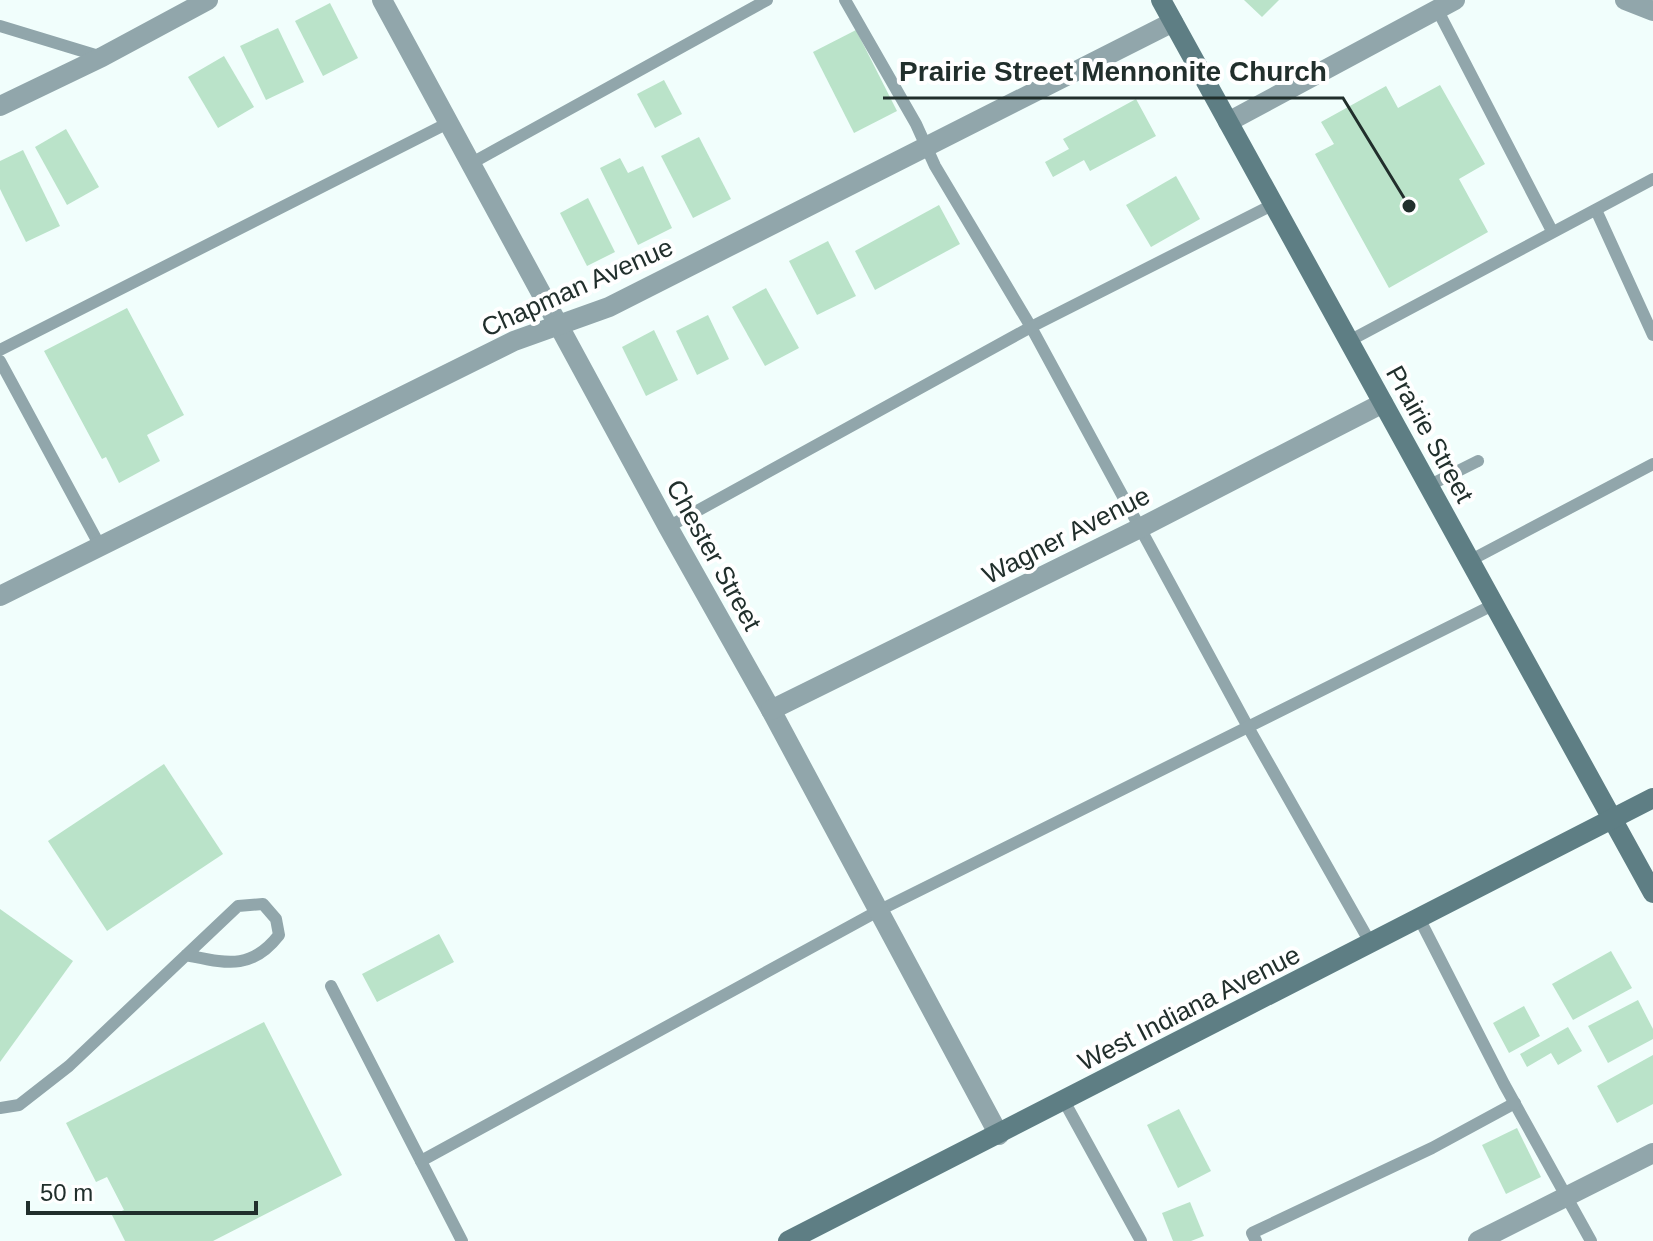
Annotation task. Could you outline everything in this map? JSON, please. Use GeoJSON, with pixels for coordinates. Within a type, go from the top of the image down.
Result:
{"type":"FeatureCollection","features":[{"type":"Feature","properties":{"kind":"main road","name":"Prairie Street"},"geometry":{"type":"LineString","coordinates":[[1161,0],[1653,893]]}},
{"type":"Feature","properties":{"kind":"main road","name":"West Indiana Avenue"},"geometry":{"type":"LineString","coordinates":[[788,1241],[1653,798]]}},
{"type":"Feature","properties":{"kind":"street"},"geometry":{"type":"LineString","coordinates":[[0,106],[102,57],[208,0]]}},
{"type":"Feature","properties":{"kind":"street","name":"Chester Street"},"geometry":{"type":"LineString","coordinates":[[382,0],[668,527],[771,710],[999,1135]]}},
{"type":"Feature","properties":{"kind":"street"},"geometry":{"type":"LineString","coordinates":[[1625,0],[1653,11]]}},
{"type":"Feature","properties":{"kind":"street"},"geometry":{"type":"LineString","coordinates":[[1228,122],[1446,5]]}},
{"type":"Feature","properties":{"kind":"street","name":"Chapman Avenue"},"geometry":{"type":"LineString","coordinates":[[0,596],[514,341],[609,307],[1173,22]]}},
{"type":"Feature","properties":{"kind":"street","name":"Wagner Avenue"},"geometry":{"type":"LineString","coordinates":[[771,710],[1140,528],[1383,403]]}},
{"type":"Feature","properties":{"kind":"street"},"geometry":{"type":"LineString","coordinates":[[1478,1241],[1653,1153]]}},
{"type":"Feature","properties":{"kind":"lane"},"geometry":{"type":"LineString","coordinates":[[470,164],[767,0]]}},
{"type":"Feature","properties":{"kind":"lane"},"geometry":{"type":"LineString","coordinates":[[845,0],[916,124],[935,166],[1031,327],[1248,727],[1371,944]]}},
{"type":"Feature","properties":{"kind":"lane"},"geometry":{"type":"LineString","coordinates":[[1446,5],[1552,231]]}},
{"type":"Feature","properties":{"kind":"lane"},"geometry":{"type":"LineString","coordinates":[[0,26],[102,57]]}},
{"type":"Feature","properties":{"kind":"lane"},"geometry":{"type":"LineString","coordinates":[[0,350],[448,123]]}},
{"type":"Feature","properties":{"kind":"lane"},"geometry":{"type":"LineString","coordinates":[[1349,341],[1653,179]]}},
{"type":"Feature","properties":{"kind":"lane"},"geometry":{"type":"LineString","coordinates":[[668,527],[1031,327],[1274,204]]}},
{"type":"Feature","properties":{"kind":"lane"},"geometry":{"type":"LineString","coordinates":[[1596,210],[1653,335]]}},
{"type":"Feature","properties":{"kind":"lane"},"geometry":{"type":"LineString","coordinates":[[0,361],[100,546]]}},
{"type":"Feature","properties":{"kind":"lane"},"geometry":{"type":"LineString","coordinates":[[1430,485],[1478,461]]}},
{"type":"Feature","properties":{"kind":"lane"},"geometry":{"type":"LineString","coordinates":[[1471,560],[1653,464]]}},
{"type":"Feature","properties":{"kind":"lane"},"geometry":{"type":"LineString","coordinates":[[421,1161],[878,911],[1495,604]]}},
{"type":"Feature","properties":{"kind":"lane"},"geometry":{"type":"LineString","coordinates":[[0,1108],[19,1105],[69,1066],[186,955],[238,906],[263,904],[276,919],[279,935],[266,951],[232,964],[186,955]]}},
{"type":"Feature","properties":{"kind":"lane"},"geometry":{"type":"LineString","coordinates":[[1419,918],[1591,1241]]}},
{"type":"Feature","properties":{"kind":"lane"},"geometry":{"type":"LineString","coordinates":[[331,986],[462,1241]]}},
{"type":"Feature","properties":{"kind":"lane"},"geometry":{"type":"LineString","coordinates":[[1064,1101],[1141,1241]]}},
{"type":"Feature","properties":{"kind":"lane"},"geometry":{"type":"LineString","coordinates":[[1256,1241],[1252,1233],[1432,1148],[1515,1103]]}},
{"type":"Feature","properties":{"kind":"building"},"geometry":{"type":"Polygon","coordinates":[[[1244,0],[1279,0],[1262,17],[1244,0]]]}},
{"type":"Feature","properties":{"kind":"building"},"geometry":{"type":"Polygon","coordinates":[[[330,3],[358,58],[323,76],[295,21],[330,3]]]}},
{"type":"Feature","properties":{"kind":"building"},"geometry":{"type":"Polygon","coordinates":[[[278,28],[304,82],[266,100],[240,46],[278,28]]]}},
{"type":"Feature","properties":{"kind":"building"},"geometry":{"type":"Polygon","coordinates":[[[856,30],[897,111],[854,133],[813,52],[856,30]]]}},
{"type":"Feature","properties":{"kind":"building"},"geometry":{"type":"Polygon","coordinates":[[[224,56],[254,107],[218,128],[188,77],[224,56]]]}},
{"type":"Feature","properties":{"kind":"building"},"geometry":{"type":"Polygon","coordinates":[[[664,80],[682,114],[655,128],[637,94],[664,80]]]}},
{"type":"Feature","properties":{"kind":"building"},"geometry":{"type":"Polygon","coordinates":[[[1440,85],[1485,164],[1459,179],[1488,232],[1389,288],[1315,154],[1334,144],[1321,122],[1386,86],[1398,108],[1440,85]]]}},
{"type":"Feature","properties":{"kind":"building"},"geometry":{"type":"Polygon","coordinates":[[[1136,99],[1156,136],[1090,171],[1084,160],[1053,177],[1045,162],[1069,149],[1063,139],[1136,99]]]}},
{"type":"Feature","properties":{"kind":"building"},"geometry":{"type":"Polygon","coordinates":[[[66,129],[99,187],[67,205],[35,147],[66,129]]]}},
{"type":"Feature","properties":{"kind":"building"},"geometry":{"type":"Polygon","coordinates":[[[699,137],[731,199],[693,218],[661,156],[699,137]]]}},
{"type":"Feature","properties":{"kind":"building"},"geometry":{"type":"Polygon","coordinates":[[[23,150],[60,226],[26,242],[0,189],[0,161],[23,150]]]}},
{"type":"Feature","properties":{"kind":"building"},"geometry":{"type":"Polygon","coordinates":[[[620,158],[628,173],[643,166],[672,228],[638,245],[600,168],[620,158]]]}},
{"type":"Feature","properties":{"kind":"building"},"geometry":{"type":"Polygon","coordinates":[[[1176,176],[1200,219],[1151,247],[1126,205],[1176,176]]]}},
{"type":"Feature","properties":{"kind":"building"},"geometry":{"type":"Polygon","coordinates":[[[588,198],[615,252],[587,266],[560,213],[588,198]]]}},
{"type":"Feature","properties":{"kind":"building"},"geometry":{"type":"Polygon","coordinates":[[[939,205],[960,244],[875,290],[855,251],[939,205]]]}},
{"type":"Feature","properties":{"kind":"building"},"geometry":{"type":"Polygon","coordinates":[[[828,241],[856,296],[817,315],[789,261],[828,241]]]}},
{"type":"Feature","properties":{"kind":"building"},"geometry":{"type":"Polygon","coordinates":[[[766,288],[799,348],[765,366],[732,307],[766,288]]]}},
{"type":"Feature","properties":{"kind":"building"},"geometry":{"type":"Polygon","coordinates":[[[127,308],[184,415],[147,435],[160,461],[119,483],[106,457],[102,459],[44,351],[127,308]]]}},
{"type":"Feature","properties":{"kind":"building"},"geometry":{"type":"Polygon","coordinates":[[[708,315],[729,359],[697,375],[676,331],[708,315]]]}},
{"type":"Feature","properties":{"kind":"building"},"geometry":{"type":"Polygon","coordinates":[[[654,330],[678,380],[646,396],[622,347],[654,330]]]}},
{"type":"Feature","properties":{"kind":"building"},"geometry":{"type":"Polygon","coordinates":[[[164,764],[223,854],[107,931],[48,841],[164,764]]]}},
{"type":"Feature","properties":{"kind":"building"},"geometry":{"type":"Polygon","coordinates":[[[0,909],[73,961],[0,1062],[0,909]]]}},
{"type":"Feature","properties":{"kind":"building"},"geometry":{"type":"Polygon","coordinates":[[[439,934],[454,962],[377,1002],[362,974],[439,934]]]}},
{"type":"Feature","properties":{"kind":"building"},"geometry":{"type":"Polygon","coordinates":[[[1611,951],[1632,988],[1573,1020],[1552,984],[1611,951]]]}},
{"type":"Feature","properties":{"kind":"building"},"geometry":{"type":"Polygon","coordinates":[[[1638,1000],[1653,1029],[1653,1039],[1608,1063],[1588,1026],[1638,1000]]]}},
{"type":"Feature","properties":{"kind":"building"},"geometry":{"type":"Polygon","coordinates":[[[1524,1006],[1540,1036],[1509,1053],[1493,1023],[1524,1006]]]}},
{"type":"Feature","properties":{"kind":"building"},"geometry":{"type":"Polygon","coordinates":[[[264,1022],[342,1175],[213,1241],[125,1241],[112,1215],[124,1210],[107,1177],[96,1182],[66,1123],[264,1022]]]}},
{"type":"Feature","properties":{"kind":"building"},"geometry":{"type":"Polygon","coordinates":[[[1568,1027],[1582,1051],[1558,1065],[1551,1053],[1527,1067],[1520,1054],[1568,1027]]]}},
{"type":"Feature","properties":{"kind":"building"},"geometry":{"type":"Polygon","coordinates":[[[1653,1055],[1653,1104],[1617,1123],[1597,1086],[1653,1055]]]}},
{"type":"Feature","properties":{"kind":"building"},"geometry":{"type":"Polygon","coordinates":[[[1179,1109],[1211,1171],[1178,1188],[1147,1125],[1179,1109]]]}},
{"type":"Feature","properties":{"kind":"building"},"geometry":{"type":"Polygon","coordinates":[[[1517,1128],[1541,1177],[1506,1194],[1482,1145],[1517,1128]]]}},
{"type":"Feature","properties":{"kind":"building"},"geometry":{"type":"Polygon","coordinates":[[[1190,1202],[1204,1236],[1191,1241],[1173,1241],[1162,1213],[1190,1202]]]}},
{"type":"Feature","properties":{"kind":"place","name":"Prairie Street Mennonite Church"},"geometry":{"type":"Point","coordinates":[1409,206]}}]}
